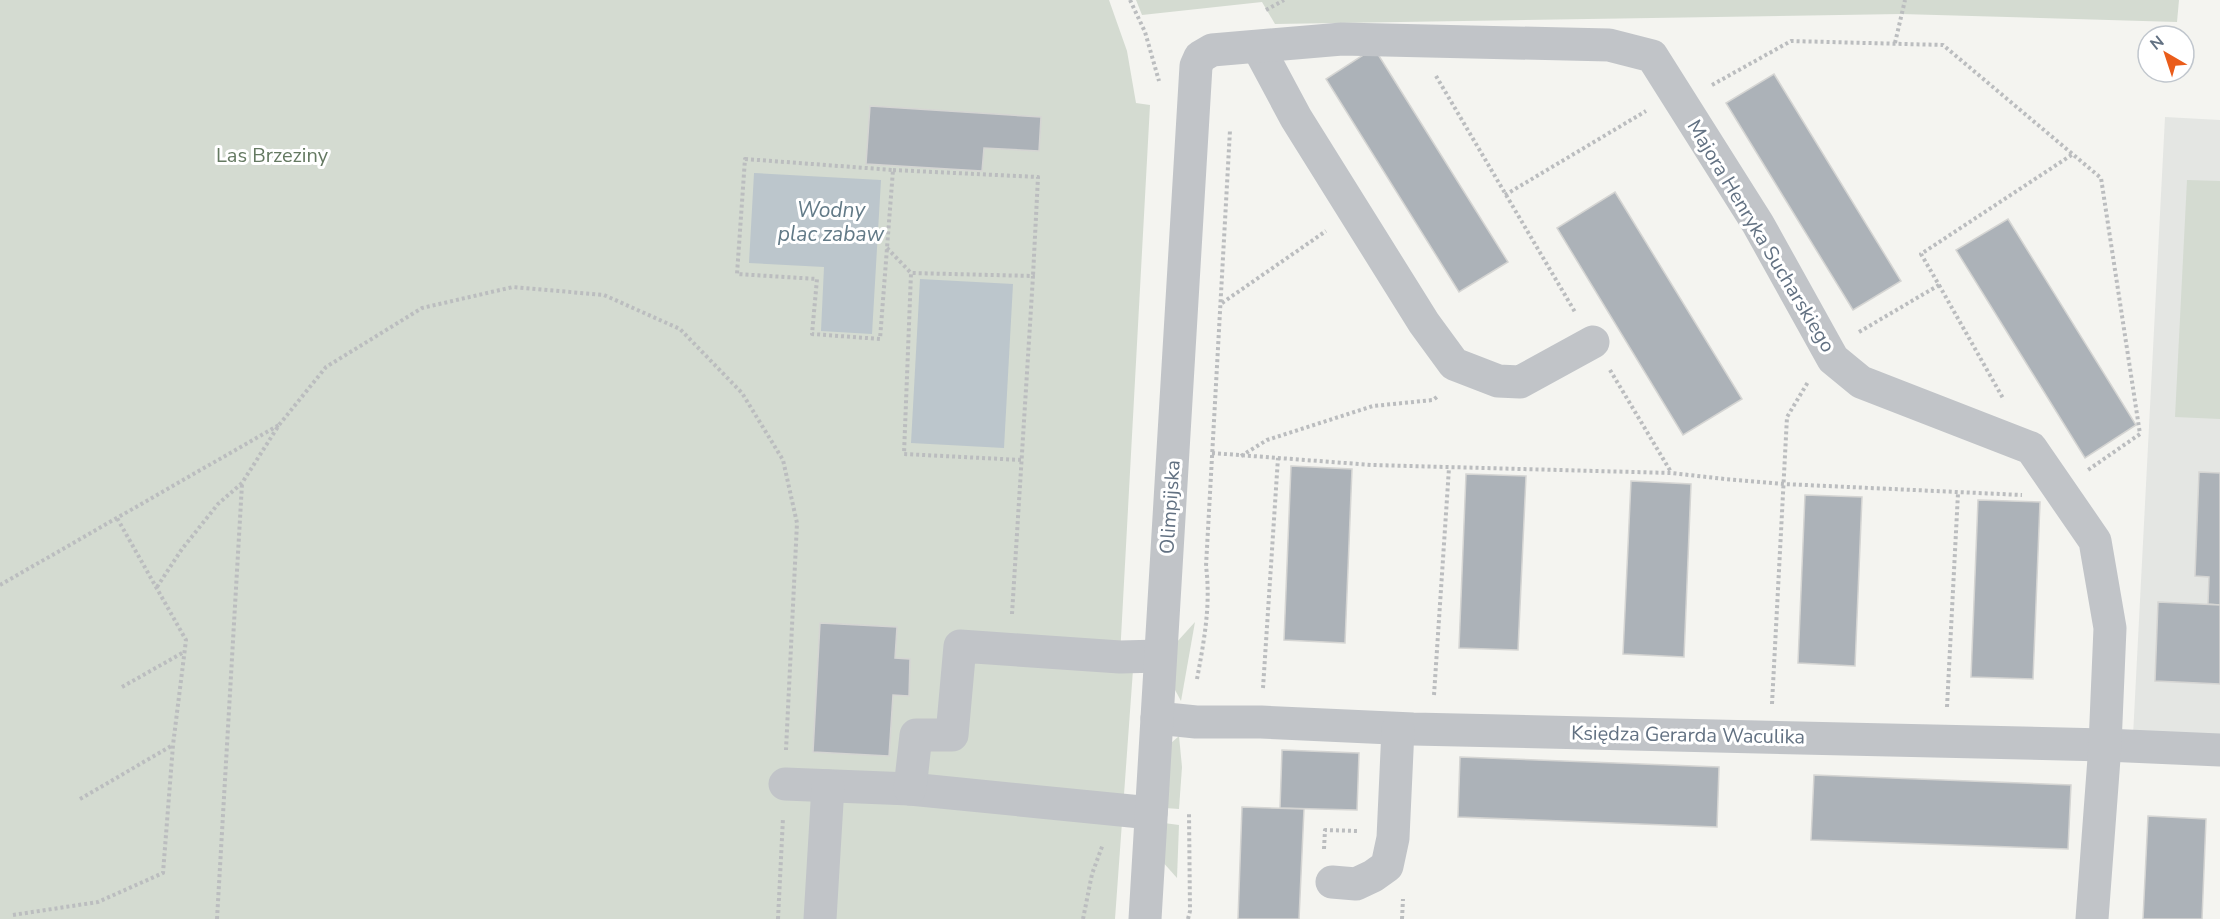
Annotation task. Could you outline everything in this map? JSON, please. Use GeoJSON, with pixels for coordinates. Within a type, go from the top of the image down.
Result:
{"type":"FeatureCollection","features":[{"type":"Feature","properties":{"kind":"street","name":"Majora Henryka Sucharskiego"},"geometry":{"type":"LineString","coordinates":[[1258,47],[1342,39],[1415,40],[1609,45],[1652,56],[1758,224],[1833,359],[1861,382],[2031,448]]}},
{"type":"Feature","properties":{"kind":"street","name":"Olimpijska"},"geometry":{"type":"LineString","coordinates":[[1145,919],[1196,66],[1200,57],[1206,52],[1218,49],[1258,47]]}},
{"type":"Feature","properties":{"kind":"street"},"geometry":{"type":"LineString","coordinates":[[1258,47],[1296,118],[1430,332],[1454,364],[1498,381],[1520,382],[1593,342]]}},
{"type":"Feature","properties":{"kind":"street"},"geometry":{"type":"LineString","coordinates":[[2031,448],[2095,541],[2110,628],[2105,745],[2092,919]]}},
{"type":"Feature","properties":{"kind":"street"},"geometry":{"type":"LineString","coordinates":[[910,789],[916,735],[952,735],[960,646],[1120,657],[1160,656]]}},
{"type":"Feature","properties":{"kind":"street","name":"Księdza Gerarda Waculika"},"geometry":{"type":"LineString","coordinates":[[1157,718],[1196,722],[1261,722],[1398,729],[2105,745],[2220,750]]}},
{"type":"Feature","properties":{"kind":"street"},"geometry":{"type":"LineString","coordinates":[[1332,882],[1356,884],[1387,866],[1393,838],[1398,729]]}},
{"type":"Feature","properties":{"kind":"street"},"geometry":{"type":"LineString","coordinates":[[785,784],[910,789],[1151,813]]}},
{"type":"Feature","properties":{"kind":"street"},"geometry":{"type":"LineString","coordinates":[[820,919],[828,786]]}},
{"type":"Feature","properties":{"kind":"path"},"geometry":{"type":"LineString","coordinates":[[1130,0],[1145,32],[1160,85]]}},
{"type":"Feature","properties":{"kind":"path"},"geometry":{"type":"LineString","coordinates":[[1895,43],[1905,0]]}},
{"type":"Feature","properties":{"kind":"path"},"geometry":{"type":"LineString","coordinates":[[1415,40],[1671,472]]}},
{"type":"Feature","properties":{"kind":"path"},"geometry":{"type":"LineString","coordinates":[[1212,453],[1372,465],[1671,472],[1784,484],[2065,497],[2140,434],[2102,178],[1943,45],[1791,41],[1693,95],[1676,93],[1505,195]]}},
{"type":"Feature","properties":{"kind":"path"},"geometry":{"type":"LineString","coordinates":[[1197,689],[1207,626],[1209,588],[1206,566],[1229,122]]}},
{"type":"Feature","properties":{"kind":"path"},"geometry":{"type":"LineString","coordinates":[[2031,448],[1921,254],[2073,154]]}},
{"type":"Feature","properties":{"kind":"path"},"geometry":{"type":"LineString","coordinates":[[893,170],[880,339],[812,334],[817,279],[737,274],[746,159],[893,170],[1038,177],[1010,648]]}},
{"type":"Feature","properties":{"kind":"path"},"geometry":{"type":"LineString","coordinates":[[1221,304],[1355,211]]}},
{"type":"Feature","properties":{"kind":"path"},"geometry":{"type":"LineString","coordinates":[[887,248],[911,273],[1033,276]]}},
{"type":"Feature","properties":{"kind":"path"},"geometry":{"type":"LineString","coordinates":[[911,273],[904,454],[1021,460]]}},
{"type":"Feature","properties":{"kind":"path"},"geometry":{"type":"LineString","coordinates":[[1771,737],[1787,417],[1828,349],[1939,285]]}},
{"type":"Feature","properties":{"kind":"path"},"geometry":{"type":"LineString","coordinates":[[157,587],[182,549],[218,504],[242,483],[279,425],[326,367],[422,308],[513,287],[604,296],[680,329],[742,393],[783,460],[797,524],[778,919]]}},
{"type":"Feature","properties":{"kind":"path"},"geometry":{"type":"LineString","coordinates":[[1241,456],[1267,440],[1373,406],[1433,400],[1470,370]]}},
{"type":"Feature","properties":{"kind":"path"},"geometry":{"type":"LineString","coordinates":[[0,585],[279,425]]}},
{"type":"Feature","properties":{"kind":"path"},"geometry":{"type":"LineString","coordinates":[[1261,722],[1278,458]]}},
{"type":"Feature","properties":{"kind":"path"},"geometry":{"type":"LineString","coordinates":[[1431,729],[1449,468]]}},
{"type":"Feature","properties":{"kind":"path"},"geometry":{"type":"LineString","coordinates":[[217,919],[242,483]]}},
{"type":"Feature","properties":{"kind":"path"},"geometry":{"type":"LineString","coordinates":[[1945,741],[1958,492]]}},
{"type":"Feature","properties":{"kind":"path"},"geometry":{"type":"LineString","coordinates":[[13,915],[98,902],[163,873],[173,745],[186,640],[117,518]]}},
{"type":"Feature","properties":{"kind":"path"},"geometry":{"type":"LineString","coordinates":[[122,687],[185,651]]}},
{"type":"Feature","properties":{"kind":"path"},"geometry":{"type":"LineString","coordinates":[[80,799],[173,745]]}},
{"type":"Feature","properties":{"kind":"path"},"geometry":{"type":"LineString","coordinates":[[1188,919],[1190,911],[1190,807]]}},
{"type":"Feature","properties":{"kind":"path"},"geometry":{"type":"LineString","coordinates":[[1083,919],[1092,874],[1107,834],[1112,808]]}},
{"type":"Feature","properties":{"kind":"shaded area"},"geometry":{"type":"Polygon","coordinates":[[[2165,117],[2220,120],[2220,740],[2133,736],[2165,117]]]}},
{"type":"Feature","properties":{"kind":"green space","name":"Las Brzeziny"},"geometry":{"type":"Polygon","coordinates":[[[0,0],[1109,0],[1127,51],[1136,103],[1150,105],[1120,656],[1134,656],[1115,919],[0,919],[0,0]]]}},
{"type":"Feature","properties":{"kind":"green space"},"geometry":{"type":"Polygon","coordinates":[[[1136,0],[2179,0],[2177,22],[1901,14],[1275,24],[1262,2],[1142,15],[1136,0]]]}},
{"type":"Feature","properties":{"kind":"green space"},"geometry":{"type":"Polygon","coordinates":[[[2187,180],[2220,181],[2220,419],[2175,417],[2187,180]]]}},
{"type":"Feature","properties":{"kind":"green space"},"geometry":{"type":"Polygon","coordinates":[[[1195,622],[1181,701],[1174,688],[1176,643],[1195,622]]]}},
{"type":"Feature","properties":{"kind":"green space"},"geometry":{"type":"Polygon","coordinates":[[[1179,736],[1182,767],[1179,809],[1165,808],[1170,744],[1179,736]]]}},
{"type":"Feature","properties":{"kind":"green space"},"geometry":{"type":"Polygon","coordinates":[[[1164,823],[1179,825],[1177,878],[1161,860],[1164,823]]]}},
{"type":"Feature","properties":{"kind":"water","name":"Wodny plac zabaw"},"geometry":{"type":"Polygon","coordinates":[[[754,173],[881,180],[872,334],[821,331],[824,267],[749,263],[754,173]]]}},
{"type":"Feature","properties":{"kind":"water"},"geometry":{"type":"Polygon","coordinates":[[[920,279],[1013,284],[1004,448],[911,443],[920,279]]]}},
{"type":"Feature","properties":{"kind":"building"},"geometry":{"type":"Polygon","coordinates":[[[1374,48],[1508,262],[1459,292],[1326,79],[1374,48]]]}},
{"type":"Feature","properties":{"kind":"building"},"geometry":{"type":"Polygon","coordinates":[[[1774,74],[1901,281],[1853,310],[1726,103],[1774,74]]]}},
{"type":"Feature","properties":{"kind":"building"},"geometry":{"type":"Polygon","coordinates":[[[870,106],[1041,117],[1039,151],[984,148],[982,171],[866,164],[870,106]]]}},
{"type":"Feature","properties":{"kind":"building"},"geometry":{"type":"Polygon","coordinates":[[[1615,192],[1742,399],[1683,435],[1557,228],[1615,192]]]}},
{"type":"Feature","properties":{"kind":"building"},"geometry":{"type":"Polygon","coordinates":[[[2008,219],[2136,425],[2085,458],[1956,250],[2008,219]]]}},
{"type":"Feature","properties":{"kind":"building"},"geometry":{"type":"Polygon","coordinates":[[[1291,466],[1352,469],[1345,643],[1284,640],[1291,466]]]}},
{"type":"Feature","properties":{"kind":"building"},"geometry":{"type":"Polygon","coordinates":[[[2199,472],[2220,473],[2220,605],[2208,604],[2209,577],[2195,576],[2199,472]]]}},
{"type":"Feature","properties":{"kind":"building"},"geometry":{"type":"Polygon","coordinates":[[[1466,474],[1526,476],[1518,650],[1459,648],[1466,474]]]}},
{"type":"Feature","properties":{"kind":"building"},"geometry":{"type":"Polygon","coordinates":[[[1631,481],[1691,484],[1684,657],[1623,654],[1631,481]]]}},
{"type":"Feature","properties":{"kind":"building"},"geometry":{"type":"Polygon","coordinates":[[[1805,495],[1862,497],[1855,666],[1798,663],[1805,495]]]}},
{"type":"Feature","properties":{"kind":"building"},"geometry":{"type":"Polygon","coordinates":[[[1978,500],[2040,502],[2033,679],[1971,677],[1978,500]]]}},
{"type":"Feature","properties":{"kind":"building"},"geometry":{"type":"Polygon","coordinates":[[[2158,602],[2220,605],[2220,684],[2155,681],[2158,602]]]}},
{"type":"Feature","properties":{"kind":"building"},"geometry":{"type":"Polygon","coordinates":[[[820,623],[897,627],[895,658],[910,659],[909,696],[893,695],[889,756],[813,752],[820,623]]]}},
{"type":"Feature","properties":{"kind":"building"},"geometry":{"type":"Polygon","coordinates":[[[1282,750],[1359,753],[1357,810],[1280,808],[1282,750]]]}},
{"type":"Feature","properties":{"kind":"building"},"geometry":{"type":"Polygon","coordinates":[[[1460,757],[1719,767],[1717,827],[1458,817],[1460,757]]]}},
{"type":"Feature","properties":{"kind":"building"},"geometry":{"type":"Polygon","coordinates":[[[1814,775],[2071,785],[2068,849],[1811,840],[1814,775]]]}},
{"type":"Feature","properties":{"kind":"building"},"geometry":{"type":"Polygon","coordinates":[[[1242,807],[1304,809],[1299,919],[1238,919],[1242,807]]]}},
{"type":"Feature","properties":{"kind":"building"},"geometry":{"type":"Polygon","coordinates":[[[2148,816],[2206,819],[2202,919],[2143,919],[2148,816]]]}}]}
